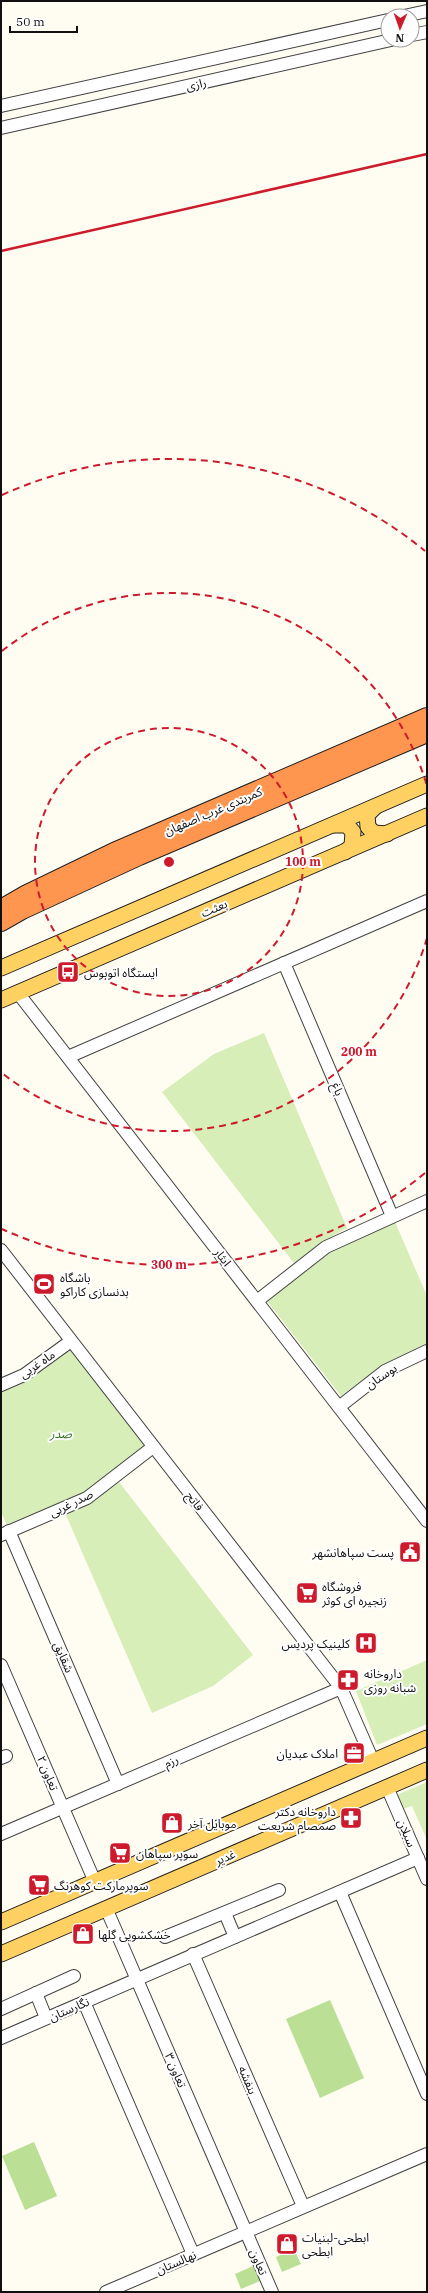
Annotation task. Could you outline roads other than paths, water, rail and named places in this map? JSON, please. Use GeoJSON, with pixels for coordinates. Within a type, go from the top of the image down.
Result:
{"type":"FeatureCollection","features":[{"type":"Feature","properties":{"kind":"highway","name":"کمربندی غرب اصفهان"},"geometry":{"type":"LineString","coordinates":[[1,909],[27,894],[114,852],[427,717]]}},
{"type":"Feature","properties":{"kind":"highway","name":"کمربندی غرب اصفهان"},"geometry":{"type":"LineString","coordinates":[[1,922],[22,910],[139,856],[427,733]]}},
{"type":"Feature","properties":{"kind":"main road"},"geometry":{"type":"LineString","coordinates":[[1,968],[427,784]]}},
{"type":"Feature","properties":{"kind":"main road"},"geometry":{"type":"LineString","coordinates":[[375,807],[367,815],[368,827],[374,833],[387,834]]}},
{"type":"Feature","properties":{"kind":"main road","name":"بعثت"},"geometry":{"type":"LineString","coordinates":[[1,1000],[427,816]]}},
{"type":"Feature","properties":{"kind":"main road"},"geometry":{"type":"LineString","coordinates":[[334,825],[347,825],[353,832],[352,846],[345,852]]}},
{"type":"Feature","properties":{"kind":"main road"},"geometry":{"type":"LineString","coordinates":[[1,1922],[427,1738]]}},
{"type":"Feature","properties":{"kind":"main road","name":"غدیر"},"geometry":{"type":"LineString","coordinates":[[1,1954],[427,1770]]}},
{"type":"Feature","properties":{"kind":"street","name":"رازی"},"geometry":{"type":"LineString","coordinates":[[1,106],[380,22]]}},
{"type":"Feature","properties":{"kind":"street"},"geometry":{"type":"LineString","coordinates":[[289,42],[294,62]]}},
{"type":"Feature","properties":{"kind":"street","name":"رازی"},"geometry":{"type":"LineString","coordinates":[[1,128],[380,43]]}},
{"type":"Feature","properties":{"kind":"street"},"geometry":{"type":"LineString","coordinates":[[176,67],[181,88]]}},
{"type":"Feature","properties":{"kind":"street"},"geometry":{"type":"LineString","coordinates":[[58,93],[63,114]]}},
{"type":"Feature","properties":{"kind":"street"},"geometry":{"type":"LineString","coordinates":[[68,1057],[427,901]]}},
{"type":"Feature","properties":{"kind":"street","name":"باغ"},"geometry":{"type":"LineString","coordinates":[[284,963],[392,1216]]}},
{"type":"Feature","properties":{"kind":"street","name":"ایثار"},"geometry":{"type":"LineString","coordinates":[[18,993],[427,1521]]}},
{"type":"Feature","properties":{"kind":"street"},"geometry":{"type":"LineString","coordinates":[[257,1300],[326,1247],[427,1201]]}},
{"type":"Feature","properties":{"kind":"street","name":"فاتح"},"geometry":{"type":"LineString","coordinates":[[1,1250],[341,1688],[373,1761]]}},
{"type":"Feature","properties":{"kind":"street","name":"ماه غربی"},"geometry":{"type":"LineString","coordinates":[[1,1385],[24,1375],[71,1341]]}},
{"type":"Feature","properties":{"kind":"street","name":"بوستان"},"geometry":{"type":"LineString","coordinates":[[339,1407],[385,1371],[427,1351]]}},
{"type":"Feature","properties":{"kind":"street","name":"صدر غربی"},"geometry":{"type":"LineString","coordinates":[[5,1533],[87,1498],[154,1447]]}},
{"type":"Feature","properties":{"kind":"street","name":"شقایق"},"geometry":{"type":"LineString","coordinates":[[5,1533],[118,1784]]}},
{"type":"Feature","properties":{"kind":"street","name":"تعاون ۲"},"geometry":{"type":"LineString","coordinates":[[1,1664],[94,1882]]}},
{"type":"Feature","properties":{"kind":"street","name":"رزم"},"geometry":{"type":"LineString","coordinates":[[2,1831],[63,1808],[341,1688]]}},
{"type":"Feature","properties":{"kind":"street","name":"سبلان"},"geometry":{"type":"LineString","coordinates":[[387,1787],[427,1879]]}},
{"type":"Feature","properties":{"kind":"street","name":"نگارستان"},"geometry":{"type":"LineString","coordinates":[[1,2038],[418,1858]]}},
{"type":"Feature","properties":{"kind":"street"},"geometry":{"type":"LineString","coordinates":[[165,1937],[279,1890]]}},
{"type":"Feature","properties":{"kind":"street"},"geometry":{"type":"LineString","coordinates":[[340,1892],[427,2094]]}},
{"type":"Feature","properties":{"kind":"street","name":"تعاون ۳"},"geometry":{"type":"LineString","coordinates":[[106,1908],[246,2232]]}},
{"type":"Feature","properties":{"kind":"street"},"geometry":{"type":"LineString","coordinates":[[225,1912],[234,1937]]}},
{"type":"Feature","properties":{"kind":"street","name":"بنفشه"},"geometry":{"type":"LineString","coordinates":[[193,1954],[303,2206]]}},
{"type":"Feature","properties":{"kind":"street"},"geometry":{"type":"LineString","coordinates":[[1,2009],[74,1976]]}},
{"type":"Feature","properties":{"kind":"street"},"geometry":{"type":"LineString","coordinates":[[36,1993],[46,2018]]}},
{"type":"Feature","properties":{"kind":"street"},"geometry":{"type":"LineString","coordinates":[[84,2002],[193,2254]]}},
{"type":"Feature","properties":{"kind":"street","name":"نهالستان"},"geometry":{"type":"LineString","coordinates":[[106,2292],[303,2206],[427,2154]]}},
{"type":"Feature","properties":{"kind":"street","name":"تعاون"},"geometry":{"type":"LineString","coordinates":[[246,2232],[272,2292]]}},
{"type":"Feature","properties":{"kind":"railway"},"geometry":{"type":"LineString","coordinates":[[1,251],[427,154]]}},
{"type":"Feature","properties":{"kind":"place","name":"ایستگاه اتوبوس"},"geometry":{"type":"Point","coordinates":[68,972]}},
{"type":"Feature","properties":{"kind":"place","name":"باشگاه بدنسازی کاراکو"},"geometry":{"type":"Point","coordinates":[44,1284]}},
{"type":"Feature","properties":{"kind":"place","name":"پست سپاهانشهر"},"geometry":{"type":"Point","coordinates":[410,1552]}},
{"type":"Feature","properties":{"kind":"place","name":"فروشگاه زنجیره ای کوثر"},"geometry":{"type":"Point","coordinates":[307,1593]}},
{"type":"Feature","properties":{"kind":"place","name":"کلینیک پردیس"},"geometry":{"type":"Point","coordinates":[366,1643]}},
{"type":"Feature","properties":{"kind":"place","name":"داروخانه شبانه روزی"},"geometry":{"type":"Point","coordinates":[348,1680]}},
{"type":"Feature","properties":{"kind":"place","name":"املاک عبدیان"},"geometry":{"type":"Point","coordinates":[354,1753]}},
{"type":"Feature","properties":{"kind":"place","name":"داروخانه دکتر صمصام شریعت"},"geometry":{"type":"Point","coordinates":[351,1818]}},
{"type":"Feature","properties":{"kind":"place","name":"موبایل آخر"},"geometry":{"type":"Point","coordinates":[172,1823]}},
{"type":"Feature","properties":{"kind":"place","name":"سوپر سپاهان"},"geometry":{"type":"Point","coordinates":[120,1853]}},
{"type":"Feature","properties":{"kind":"place","name":"سوپرمارکت کوهرنگ"},"geometry":{"type":"Point","coordinates":[39,1885]}},
{"type":"Feature","properties":{"kind":"place","name":"خشکشویی گلها"},"geometry":{"type":"Point","coordinates":[83,1934]}},
{"type":"Feature","properties":{"kind":"place","name":"ابطحی-لبنیات ابطحی"},"geometry":{"type":"Point","coordinates":[287,2244]}},
{"type":"Feature","properties":{"kind":"park label","name":"صدر"},"geometry":{"type":"Point","coordinates":[61,1433]}}]}
